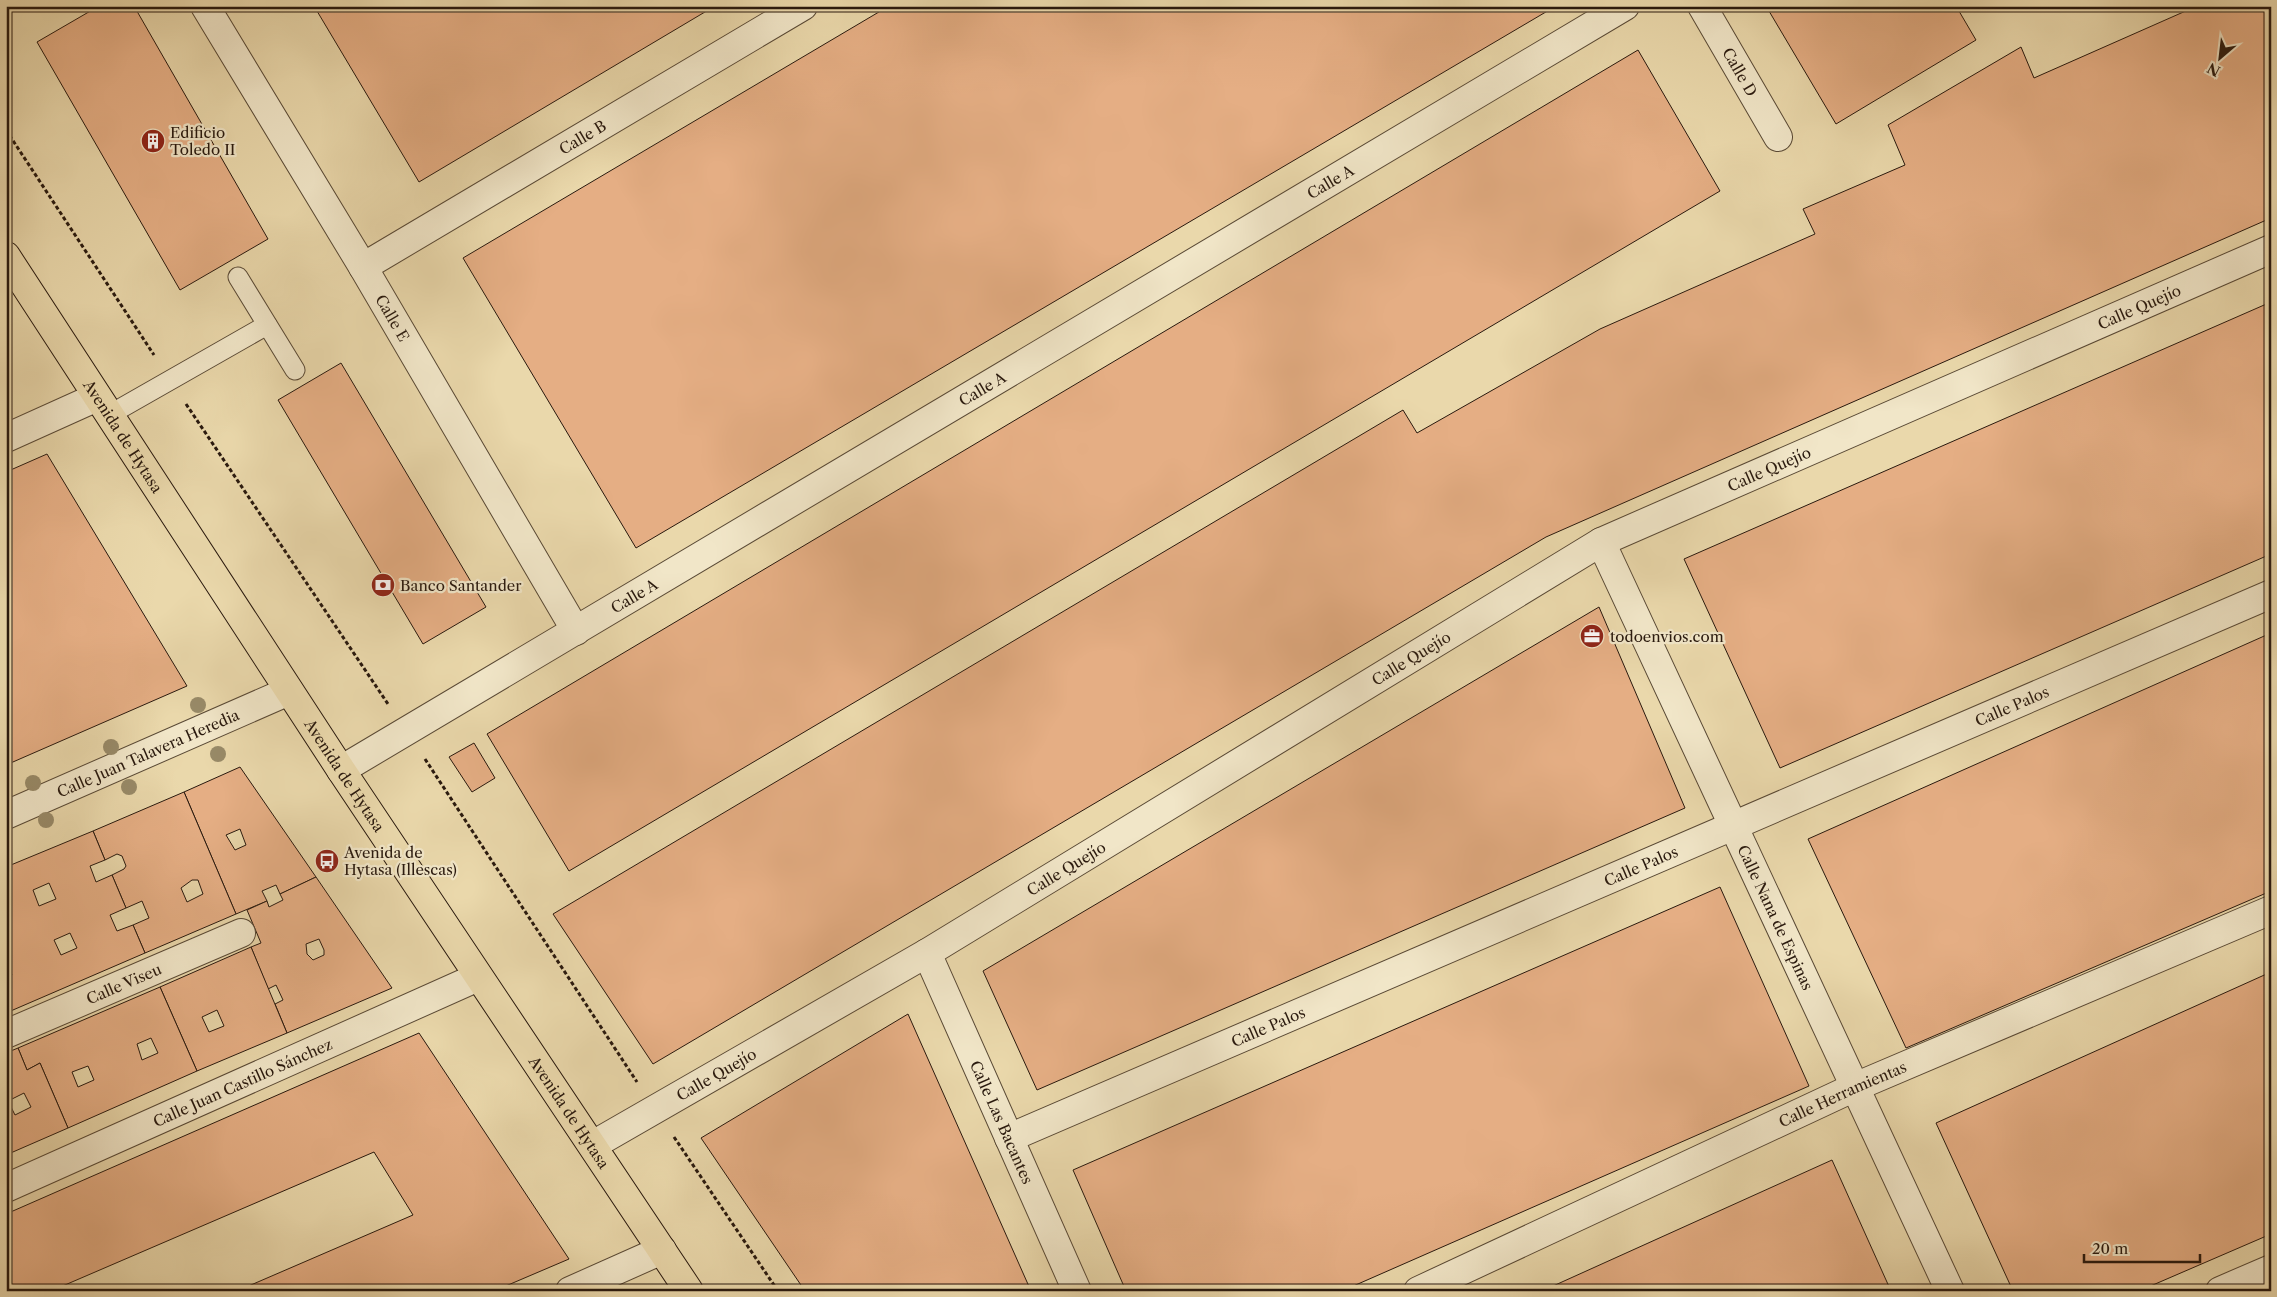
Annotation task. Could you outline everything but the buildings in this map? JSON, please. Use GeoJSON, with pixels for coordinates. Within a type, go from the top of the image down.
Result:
{"type":"FeatureCollection","features":[{"type":"Feature","properties":{"kind":"main road","name":"Avenida de Hytasa"},"geometry":{"type":"LineString","coordinates":[[6,256],[341,770],[689,1291]]}},
{"type":"Feature","properties":{"kind":"street","name":"Calle E"},"geometry":{"type":"LineString","coordinates":[[206,6],[363,268],[576,631]]}},
{"type":"Feature","properties":{"kind":"street","name":"Calle B"},"geometry":{"type":"LineString","coordinates":[[363,268],[802,6]]}},
{"type":"Feature","properties":{"kind":"street","name":"Calle A"},"geometry":{"type":"LineString","coordinates":[[341,770],[1624,6]]}},
{"type":"Feature","properties":{"kind":"street","name":"Calle D"},"geometry":{"type":"LineString","coordinates":[[1702,6],[1778,137]]}},
{"type":"Feature","properties":{"kind":"street","name":"Calle Quejío"},"geometry":{"type":"LineString","coordinates":[[592,1145],[927,953],[1602,542],[2271,249]]}},
{"type":"Feature","properties":{"kind":"street"},"geometry":{"type":"LineString","coordinates":[[6,438],[103,406]]}},
{"type":"Feature","properties":{"kind":"street","name":"Calle Nana de Espinas"},"geometry":{"type":"LineString","coordinates":[[1602,542],[1950,1291]]}},
{"type":"Feature","properties":{"kind":"street","name":"Calle Palos"},"geometry":{"type":"LineString","coordinates":[[1009,1138],[2271,594]]}},
{"type":"Feature","properties":{"kind":"street","name":"Calle Juan Talavera Heredia"},"geometry":{"type":"LineString","coordinates":[[6,815],[289,691]]}},
{"type":"Feature","properties":{"kind":"street","name":"Calle Herramientas"},"geometry":{"type":"LineString","coordinates":[[1418,1291],[1855,1087],[2271,910]]}},
{"type":"Feature","properties":{"kind":"street","name":"Calle Viseu"},"geometry":{"type":"LineString","coordinates":[[6,1034],[241,933]]}},
{"type":"Feature","properties":{"kind":"street","name":"Calle Las Bacantes"},"geometry":{"type":"LineString","coordinates":[[927,953],[1077,1291]]}},
{"type":"Feature","properties":{"kind":"street","name":"Calle Juan Castillo Sánchez"},"geometry":{"type":"LineString","coordinates":[[6,1188],[478,977]]}},
{"type":"Feature","properties":{"kind":"street"},"geometry":{"type":"LineString","coordinates":[[570,1291],[662,1250]]}},
{"type":"Feature","properties":{"kind":"street"},"geometry":{"type":"LineString","coordinates":[[2220,1291],[2271,1269]]}},
{"type":"Feature","properties":{"kind":"lane"},"geometry":{"type":"LineString","coordinates":[[238,277],[295,370]]}},
{"type":"Feature","properties":{"kind":"lane"},"geometry":{"type":"LineString","coordinates":[[103,406],[267,325]]}},
{"type":"Feature","properties":{"kind":"place","name":"Edificio Toledo II"},"geometry":{"type":"Point","coordinates":[153,141]}},
{"type":"Feature","properties":{"kind":"place","name":"Banco Santander"},"geometry":{"type":"Point","coordinates":[383,585]}},
{"type":"Feature","properties":{"kind":"place","name":"todoenvios.com"},"geometry":{"type":"Point","coordinates":[1592,636]}},
{"type":"Feature","properties":{"kind":"place","name":"Avenida de Hytasa (Illescas)"},"geometry":{"type":"Point","coordinates":[327,861]}}]}
